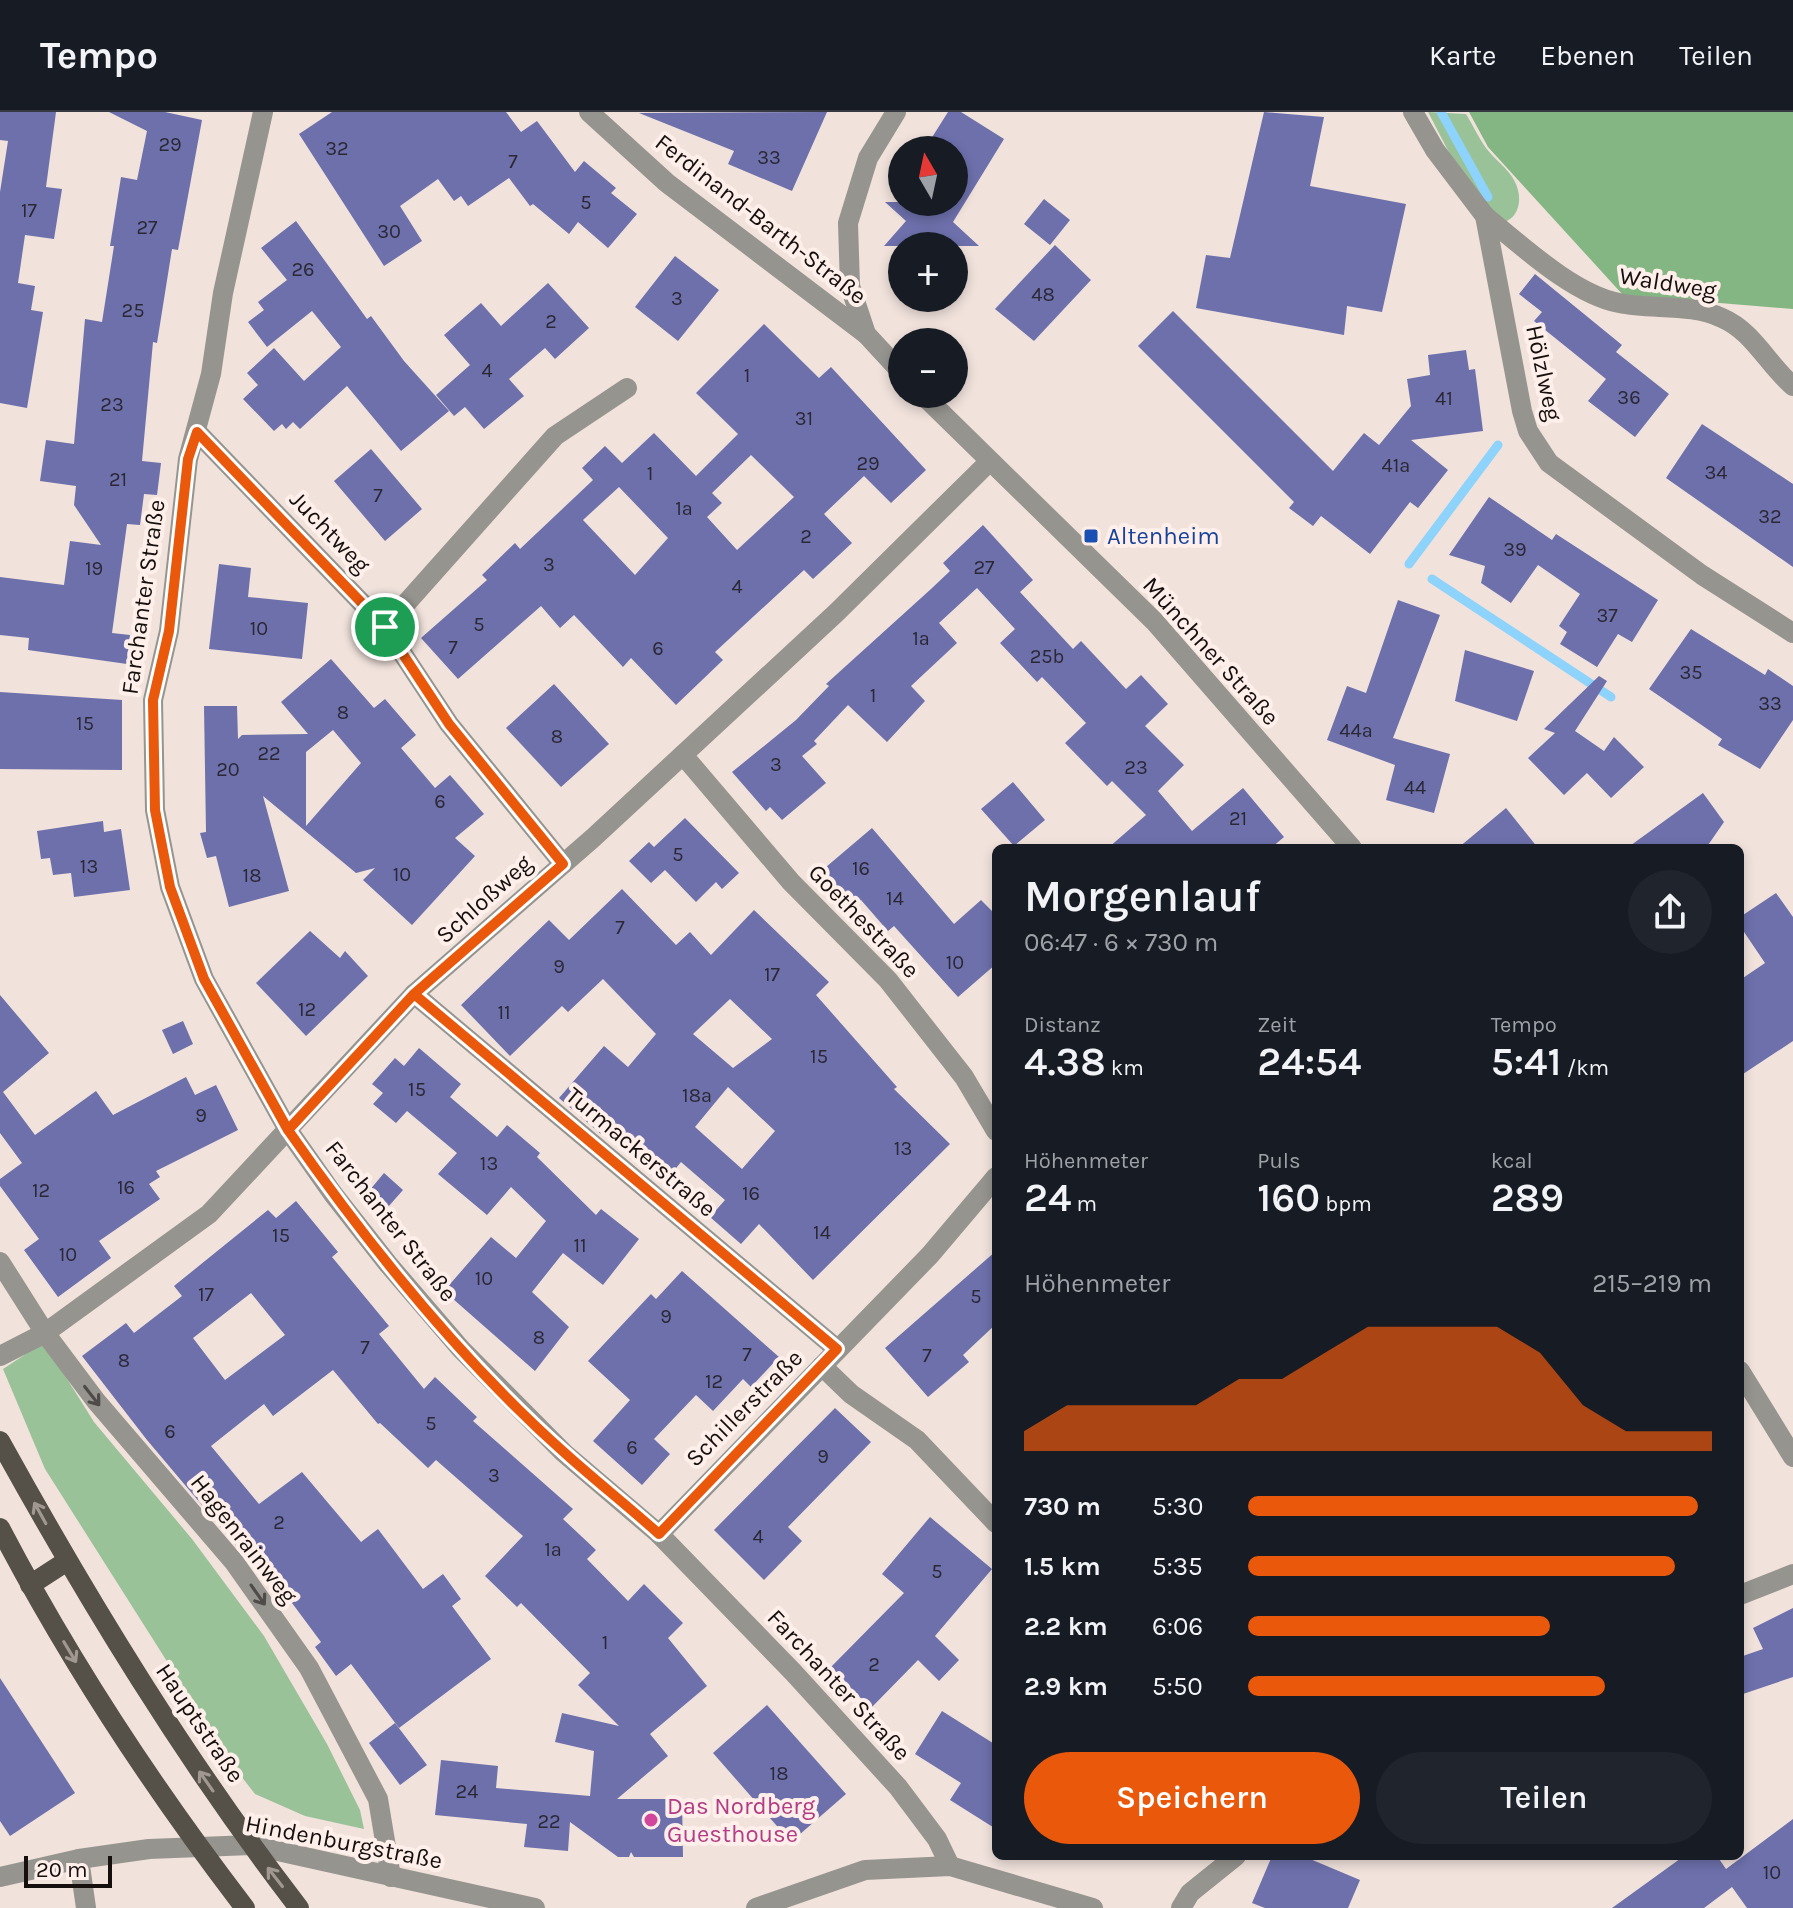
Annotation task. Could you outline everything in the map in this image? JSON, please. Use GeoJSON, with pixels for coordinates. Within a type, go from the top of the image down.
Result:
{"type":"FeatureCollection","features":[{"type":"Feature","properties":{"kind":"main road","name":"Hauptstraße"},"geometry":{"type":"LineString","coordinates":[[0,1441],[67,1561],[164,1721],[299,1908]]}},
{"type":"Feature","properties":{"kind":"main road"},"geometry":{"type":"LineString","coordinates":[[0,1528],[112,1723],[245,1908]]}},
{"type":"Feature","properties":{"kind":"main road"},"geometry":{"type":"LineString","coordinates":[[30,1585],[67,1561]]}},
{"type":"Feature","properties":{"kind":"street","name":"Farchanter Straße"},"geometry":{"type":"LineString","coordinates":[[263,112],[226,279],[211,374],[188,459],[169,631],[153,700],[155,810],[170,887],[204,979],[288,1130],[378,1252],[461,1349],[564,1453],[659,1534],[898,1787],[937,1839],[950,1866]]}},
{"type":"Feature","properties":{"kind":"street","name":"Ferdinand-Barth-Straße"},"geometry":{"type":"LineString","coordinates":[[589,112],[667,183],[866,334]]}},
{"type":"Feature","properties":{"kind":"street"},"geometry":{"type":"LineString","coordinates":[[888,358],[866,334],[850,286],[848,223],[868,158],[896,112]]}},
{"type":"Feature","properties":{"kind":"street","name":"Hölzlweg"},"geometry":{"type":"LineString","coordinates":[[1413,112],[1435,150],[1485,216],[1522,411],[1537,449],[1549,463],[1702,575],[1793,633]]}},
{"type":"Feature","properties":{"kind":"street","name":"Waldweg"},"geometry":{"type":"LineString","coordinates":[[1485,216],[1535,256],[1600,299],[1720,316],[1750,338],[1772,367],[1793,386]]}},
{"type":"Feature","properties":{"kind":"street"},"geometry":{"type":"LineString","coordinates":[[385,627],[555,436],[627,388]]}},
{"type":"Feature","properties":{"kind":"street","name":"Münchner Straße"},"geometry":{"type":"LineString","coordinates":[[936,408],[1154,621],[1349,844]]}},
{"type":"Feature","properties":{"kind":"street","name":"Juchtweg"},"geometry":{"type":"LineString","coordinates":[[197,432],[385,627],[449,724],[563,864]]}},
{"type":"Feature","properties":{"kind":"street","name":"Schloßweg"},"geometry":{"type":"LineString","coordinates":[[0,1356],[45,1333],[209,1214],[414,994],[683,755],[836,613],[990,461]]}},
{"type":"Feature","properties":{"kind":"street","name":"Goethestraße"},"geometry":{"type":"LineString","coordinates":[[683,755],[791,882],[888,980],[964,1077],[992,1124]]}},
{"type":"Feature","properties":{"kind":"street","name":"Turmackerstraße"},"geometry":{"type":"LineString","coordinates":[[414,994],[837,1349]]}},
{"type":"Feature","properties":{"kind":"street","name":"Schillerstraße"},"geometry":{"type":"LineString","coordinates":[[659,1534],[739,1448],[930,1255],[992,1182]]}},
{"type":"Feature","properties":{"kind":"street","name":"Hagenrainweg"},"geometry":{"type":"LineString","coordinates":[[0,1262],[45,1333],[96,1401],[234,1562],[309,1668],[378,1799],[391,1877]]}},
{"type":"Feature","properties":{"kind":"street"},"geometry":{"type":"LineString","coordinates":[[822,1366],[851,1394],[917,1440],[992,1519]]}},
{"type":"Feature","properties":{"kind":"street"},"geometry":{"type":"LineString","coordinates":[[1744,1377],[1793,1457]]}},
{"type":"Feature","properties":{"kind":"street"},"geometry":{"type":"LineString","coordinates":[[1744,1593],[1793,1574]]}},
{"type":"Feature","properties":{"kind":"street","name":"Hindenburgstraße"},"geometry":{"type":"LineString","coordinates":[[0,1877],[79,1859],[197,1845],[251,1845],[535,1908]]}},
{"type":"Feature","properties":{"kind":"street"},"geometry":{"type":"LineString","coordinates":[[79,1859],[86,1908]]}},
{"type":"Feature","properties":{"kind":"street"},"geometry":{"type":"LineString","coordinates":[[1181,1908],[1190,1893],[1231,1860]]}},
{"type":"Feature","properties":{"kind":"street"},"geometry":{"type":"LineString","coordinates":[[756,1908],[865,1870],[950,1866],[1093,1908]]}},
{"type":"Feature","properties":{"kind":"green space"},"geometry":{"type":"Polygon","coordinates":[[[1428,112],[1466,114],[1486,148],[1509,173],[1515,182],[1519,201],[1516,212],[1507,221],[1501,223],[1455,164],[1428,112]]]}},
{"type":"Feature","properties":{"kind":"green space"},"geometry":{"type":"Polygon","coordinates":[[[1469,112],[1793,112],[1793,309],[1623,295],[1488,147],[1469,112]]]}},
{"type":"Feature","properties":{"kind":"green space"},"geometry":{"type":"Polygon","coordinates":[[[44,1342],[94,1422],[192,1539],[264,1636],[327,1744],[360,1810],[364,1829],[305,1816],[255,1794],[234,1767],[45,1469],[3,1369],[44,1342]]]}},
{"type":"Feature","properties":{"kind":"building"},"geometry":{"type":"Polygon","coordinates":[[[0,112],[56,112],[46,187],[62,189],[54,239],[25,235],[18,283],[35,286],[31,310],[43,312],[27,408],[0,403],[0,192],[8,141],[0,140],[0,112]]]}},
{"type":"Feature","properties":{"kind":"building"},"geometry":{"type":"Polygon","coordinates":[[[109,112],[165,112],[202,120],[178,250],[172,249],[157,343],[153,342],[142,461],[161,463],[157,495],[144,494],[140,525],[127,524],[112,633],[130,635],[127,664],[28,650],[29,638],[0,635],[0,577],[64,585],[70,541],[101,545],[74,505],[76,486],[40,481],[46,440],[74,444],[85,319],[102,322],[121,177],[137,180],[147,131],[109,112]]]}},
{"type":"Feature","properties":{"kind":"building"},"geometry":{"type":"Polygon","coordinates":[[[332,112],[506,112],[521,132],[537,121],[575,172],[584,161],[616,188],[611,193],[637,214],[608,248],[578,222],[569,234],[533,204],[530,206],[509,178],[468,206],[461,196],[454,201],[438,179],[400,206],[422,241],[384,266],[299,134],[332,112]]]}},
{"type":"Feature","properties":{"kind":"building"},"geometry":{"type":"Polygon","coordinates":[[[827,112],[792,191],[728,164],[734,151],[639,113],[827,112]]]}},
{"type":"Feature","properties":{"kind":"building"},"geometry":{"type":"Polygon","coordinates":[[[948,112],[961,112],[1004,139],[968,198],[968,136],[933,136],[948,112]]]}},
{"type":"Feature","properties":{"kind":"building"},"geometry":{"type":"Polygon","coordinates":[[[1264,112],[1324,117],[1310,186],[1406,204],[1382,312],[1347,306],[1344,335],[1196,308],[1206,255],[1230,258],[1264,112]]]}},
{"type":"Feature","properties":{"kind":"building"},"geometry":{"type":"Polygon","coordinates":[[[1044,199],[1070,220],[1050,245],[1024,224],[1044,199]]]}},
{"type":"Feature","properties":{"kind":"building"},"geometry":{"type":"Polygon","coordinates":[[[900,216],[957,216],[953,222],[964,232],[896,232],[906,221],[900,216]]]}},
{"type":"Feature","properties":{"kind":"building"},"geometry":{"type":"Polygon","coordinates":[[[296,221],[367,319],[371,316],[404,361],[449,411],[401,451],[347,386],[300,429],[293,422],[286,429],[282,424],[274,431],[243,399],[258,385],[247,373],[274,348],[304,381],[341,347],[312,311],[267,347],[248,322],[264,310],[258,302],[287,280],[261,248],[296,221]]]}},
{"type":"Feature","properties":{"kind":"building"},"geometry":{"type":"Polygon","coordinates":[[[968,236],[979,246],[968,246],[968,236]]]}},
{"type":"Feature","properties":{"kind":"building"},"geometry":{"type":"Polygon","coordinates":[[[1055,245],[1091,280],[1034,341],[995,309],[1055,245]]]}},
{"type":"Feature","properties":{"kind":"building"},"geometry":{"type":"Polygon","coordinates":[[[675,256],[719,290],[678,341],[635,307],[675,256]]]}},
{"type":"Feature","properties":{"kind":"building"},"geometry":{"type":"Polygon","coordinates":[[[1535,274],[1622,345],[1616,352],[1669,394],[1635,437],[1588,401],[1606,379],[1534,321],[1542,312],[1519,294],[1535,274]]]}},
{"type":"Feature","properties":{"kind":"building"},"geometry":{"type":"Polygon","coordinates":[[[548,283],[589,328],[555,359],[545,348],[509,379],[524,396],[484,429],[465,407],[454,416],[436,395],[470,365],[444,335],[481,303],[501,326],[548,283]]]}},
{"type":"Feature","properties":{"kind":"building"},"geometry":{"type":"Polygon","coordinates":[[[1173,311],[1333,471],[1364,433],[1379,445],[1411,406],[1407,379],[1430,375],[1428,355],[1466,350],[1469,370],[1475,369],[1483,431],[1411,440],[1448,470],[1418,508],[1410,502],[1370,554],[1321,516],[1313,526],[1289,508],[1294,502],[1138,346],[1173,311]]]}},
{"type":"Feature","properties":{"kind":"building"},"geometry":{"type":"Polygon","coordinates":[[[764,324],[819,378],[831,367],[926,470],[891,503],[864,476],[824,514],[852,543],[813,579],[804,570],[715,652],[723,660],[676,705],[631,658],[623,667],[574,615],[560,628],[541,606],[458,679],[421,638],[487,580],[482,575],[515,543],[520,549],[593,480],[582,468],[605,446],[622,463],[654,433],[696,476],[738,434],[696,393],[764,324]],[[751,455],[712,493],[722,503],[707,517],[737,550],[794,497],[751,455]],[[619,487],[583,520],[635,575],[668,538],[619,487]]]}},
{"type":"Feature","properties":{"kind":"building"},"geometry":{"type":"Polygon","coordinates":[[[1702,424],[1793,484],[1793,567],[1666,478],[1702,424]]]}},
{"type":"Feature","properties":{"kind":"building"},"geometry":{"type":"Polygon","coordinates":[[[371,449],[422,509],[385,541],[334,481],[371,449]]]}},
{"type":"Feature","properties":{"kind":"building"},"geometry":{"type":"Polygon","coordinates":[[[1489,497],[1552,540],[1556,534],[1658,600],[1632,642],[1618,634],[1597,667],[1560,644],[1567,632],[1559,626],[1580,594],[1538,565],[1511,603],[1481,583],[1485,566],[1449,555],[1489,497]]]}},
{"type":"Feature","properties":{"kind":"building"},"geometry":{"type":"Polygon","coordinates":[[[983,525],[1033,580],[1020,592],[1073,649],[1081,641],[1126,689],[1141,675],[1168,704],[1145,726],[1184,765],[1158,791],[1192,831],[1243,788],[1284,837],[1276,844],[1113,844],[1146,815],[1112,781],[1107,786],[1065,743],[1086,723],[1042,677],[1037,682],[1000,643],[1015,629],[977,588],[939,623],[957,643],[911,686],[925,701],[887,742],[848,705],[814,741],[817,744],[802,756],[826,783],[782,820],[770,807],[766,811],[732,772],[796,720],[829,686],[826,684],[950,571],[943,563],[983,525]]]}},
{"type":"Feature","properties":{"kind":"building"},"geometry":{"type":"Polygon","coordinates":[[[219,564],[251,568],[248,597],[308,603],[302,659],[209,649],[219,564]]]}},
{"type":"Feature","properties":{"kind":"building"},"geometry":{"type":"Polygon","coordinates":[[[1398,600],[1440,615],[1393,738],[1450,754],[1434,813],[1386,800],[1395,765],[1327,740],[1347,686],[1366,693],[1398,600]]]}},
{"type":"Feature","properties":{"kind":"building"},"geometry":{"type":"Polygon","coordinates":[[[1691,629],[1765,675],[1768,669],[1793,686],[1793,720],[1760,769],[1718,745],[1722,739],[1649,689],[1691,629]]]}},
{"type":"Feature","properties":{"kind":"building"},"geometry":{"type":"Polygon","coordinates":[[[1465,650],[1534,671],[1517,721],[1455,701],[1465,650]]]}},
{"type":"Feature","properties":{"kind":"building"},"geometry":{"type":"Polygon","coordinates":[[[331,659],[374,708],[385,699],[416,735],[401,748],[435,788],[450,775],[484,814],[455,838],[475,856],[412,925],[363,880],[375,868],[356,873],[263,796],[289,891],[229,907],[216,856],[207,858],[200,833],[206,832],[204,706],[237,706],[238,739],[242,735],[308,734],[281,702],[331,659]],[[333,730],[306,752],[306,826],[361,763],[333,730]]]}},
{"type":"Feature","properties":{"kind":"building"},"geometry":{"type":"Polygon","coordinates":[[[1599,676],[1607,681],[1575,731],[1604,751],[1614,737],[1644,767],[1611,798],[1587,773],[1564,795],[1528,758],[1555,733],[1544,729],[1599,676]]]}},
{"type":"Feature","properties":{"kind":"building"},"geometry":{"type":"Polygon","coordinates":[[[554,684],[609,744],[561,787],[506,728],[554,684]]]}},
{"type":"Feature","properties":{"kind":"building"},"geometry":{"type":"Polygon","coordinates":[[[0,692],[122,700],[122,770],[0,769],[0,692]]]}},
{"type":"Feature","properties":{"kind":"building"},"geometry":{"type":"Polygon","coordinates":[[[1013,782],[1045,820],[1016,844],[1012,844],[981,809],[1013,782]]]}},
{"type":"Feature","properties":{"kind":"building"},"geometry":{"type":"Polygon","coordinates":[[[1703,793],[1724,822],[1709,844],[1633,844],[1703,793]]]}},
{"type":"Feature","properties":{"kind":"building"},"geometry":{"type":"Polygon","coordinates":[[[1506,808],[1535,844],[1463,844],[1506,808]]]}},
{"type":"Feature","properties":{"kind":"building"},"geometry":{"type":"Polygon","coordinates":[[[685,818],[739,873],[722,889],[716,882],[696,902],[665,870],[651,883],[629,861],[649,842],[654,847],[685,818]]]}},
{"type":"Feature","properties":{"kind":"building"},"geometry":{"type":"Polygon","coordinates":[[[103,821],[104,832],[121,829],[130,890],[74,897],[71,873],[53,875],[50,858],[41,859],[37,831],[103,821]]]}},
{"type":"Feature","properties":{"kind":"building"},"geometry":{"type":"Polygon","coordinates":[[[872,828],[954,924],[981,900],[992,911],[992,967],[958,997],[894,926],[888,931],[861,900],[851,909],[819,873],[872,828]]]}},
{"type":"Feature","properties":{"kind":"building"},"geometry":{"type":"Polygon","coordinates":[[[622,889],[676,945],[690,932],[711,955],[754,910],[829,982],[816,995],[897,1087],[894,1089],[950,1144],[813,1280],[759,1224],[741,1244],[710,1217],[725,1200],[681,1162],[668,1178],[607,1128],[601,1134],[559,1098],[604,1046],[628,1067],[656,1034],[603,979],[568,1012],[562,1006],[510,1056],[461,1005],[549,920],[569,940],[622,889]],[[730,999],[693,1034],[733,1068],[772,1039],[730,999]],[[728,1087],[695,1127],[742,1169],[775,1131],[728,1087]]]}},
{"type":"Feature","properties":{"kind":"building"},"geometry":{"type":"Polygon","coordinates":[[[1776,893],[1793,917],[1793,1041],[1744,1073],[1744,977],[1765,963],[1744,932],[1744,914],[1776,893]]]}},
{"type":"Feature","properties":{"kind":"building"},"geometry":{"type":"Polygon","coordinates":[[[310,931],[340,958],[345,951],[368,976],[306,1036],[256,983],[310,931]]]}},
{"type":"Feature","properties":{"kind":"building"},"geometry":{"type":"Polygon","coordinates":[[[0,995],[49,1053],[3,1092],[35,1135],[96,1091],[113,1115],[186,1077],[195,1095],[216,1085],[238,1130],[156,1171],[160,1177],[149,1184],[160,1199],[99,1241],[111,1258],[58,1297],[24,1250],[39,1239],[0,1186],[0,1179],[22,1163],[0,1133],[0,995]]]}},
{"type":"Feature","properties":{"kind":"building"},"geometry":{"type":"Polygon","coordinates":[[[183,1021],[193,1044],[173,1054],[162,1030],[183,1021]]]}},
{"type":"Feature","properties":{"kind":"building"},"geometry":{"type":"Polygon","coordinates":[[[419,1048],[461,1084],[450,1097],[497,1137],[507,1125],[540,1153],[537,1157],[596,1215],[601,1209],[639,1239],[603,1285],[563,1253],[532,1292],[569,1327],[535,1371],[444,1291],[491,1237],[516,1258],[546,1221],[511,1187],[487,1215],[438,1174],[457,1153],[407,1111],[396,1123],[373,1104],[383,1093],[372,1084],[395,1058],[404,1066],[419,1048]]]}},
{"type":"Feature","properties":{"kind":"building"},"geometry":{"type":"Polygon","coordinates":[[[384,1173],[403,1190],[388,1207],[369,1191],[384,1173]]]}},
{"type":"Feature","properties":{"kind":"building"},"geometry":{"type":"Polygon","coordinates":[[[296,1201],[338,1252],[332,1257],[389,1326],[379,1334],[424,1389],[435,1377],[477,1417],[473,1421],[573,1509],[563,1519],[596,1550],[587,1559],[628,1601],[644,1584],[683,1623],[668,1638],[707,1686],[650,1734],[668,1756],[617,1799],[682,1799],[683,1857],[634,1857],[631,1852],[629,1857],[618,1857],[570,1822],[568,1851],[524,1847],[527,1824],[435,1815],[441,1760],[498,1766],[496,1788],[590,1796],[594,1751],[555,1742],[562,1713],[619,1726],[578,1685],[590,1673],[521,1603],[517,1607],[485,1576],[523,1536],[436,1460],[428,1468],[378,1424],[333,1370],[273,1416],[264,1404],[211,1446],[259,1504],[302,1472],[361,1542],[378,1529],[423,1589],[443,1574],[461,1599],[452,1606],[491,1659],[399,1728],[351,1664],[336,1676],[315,1647],[321,1642],[266,1568],[260,1573],[250,1562],[147,1440],[82,1356],[126,1323],[134,1333],[182,1296],[174,1286],[268,1210],[276,1218],[296,1201]],[[251,1293],[193,1338],[225,1380],[285,1335],[251,1293]]]}},
{"type":"Feature","properties":{"kind":"building"},"geometry":{"type":"Polygon","coordinates":[[[992,1254],[992,1328],[963,1355],[969,1362],[928,1397],[885,1348],[992,1254]]]}},
{"type":"Feature","properties":{"kind":"building"},"geometry":{"type":"Polygon","coordinates":[[[682,1271],[779,1357],[751,1387],[743,1379],[713,1411],[696,1395],[654,1439],[670,1454],[642,1485],[593,1441],[630,1400],[588,1361],[651,1294],[656,1299],[682,1271]]]}},
{"type":"Feature","properties":{"kind":"building"},"geometry":{"type":"Polygon","coordinates":[[[835,1408],[871,1442],[788,1527],[802,1541],[764,1580],[714,1530],[835,1408]]]}},
{"type":"Feature","properties":{"kind":"building"},"geometry":{"type":"Polygon","coordinates":[[[930,1517],[992,1569],[935,1636],[959,1660],[939,1681],[918,1660],[871,1708],[830,1668],[904,1593],[882,1574],[930,1517]]]}},
{"type":"Feature","properties":{"kind":"building"},"geometry":{"type":"Polygon","coordinates":[[[1793,1608],[1793,1677],[1744,1694],[1744,1656],[1763,1649],[1753,1628],[1793,1608]]]}},
{"type":"Feature","properties":{"kind":"building"},"geometry":{"type":"Polygon","coordinates":[[[0,1678],[75,1793],[10,1836],[0,1821],[0,1678]]]}},
{"type":"Feature","properties":{"kind":"building"},"geometry":{"type":"Polygon","coordinates":[[[767,1705],[846,1794],[791,1842],[713,1753],[767,1705]]]}},
{"type":"Feature","properties":{"kind":"building"},"geometry":{"type":"Polygon","coordinates":[[[942,1711],[992,1742],[992,1826],[950,1800],[961,1783],[915,1754],[942,1711]]]}},
{"type":"Feature","properties":{"kind":"building"},"geometry":{"type":"Polygon","coordinates":[[[395,1723],[427,1765],[400,1785],[369,1743],[395,1723]]]}},
{"type":"Feature","properties":{"kind":"building"},"geometry":{"type":"Polygon","coordinates":[[[1793,1819],[1793,1908],[1747,1908],[1732,1887],[1704,1908],[1612,1908],[1678,1860],[1720,1860],[1726,1869],[1738,1860],[1744,1860],[1744,1856],[1793,1819]]]}},
{"type":"Feature","properties":{"kind":"building"},"geometry":{"type":"Polygon","coordinates":[[[1270,1860],[1312,1860],[1360,1880],[1348,1908],[1265,1908],[1252,1903],[1270,1860]]]}},
{"type":"Feature","properties":{"kind":"waterway"},"geometry":{"type":"LineString","coordinates":[[1441,112],[1488,197]]}},
{"type":"Feature","properties":{"kind":"waterway"},"geometry":{"type":"LineString","coordinates":[[1409,564],[1498,445]]}},
{"type":"Feature","properties":{"kind":"waterway"},"geometry":{"type":"LineString","coordinates":[[1432,579],[1611,697]]}},
{"type":"Feature","properties":{"kind":"place","name":"Altenheim"},"geometry":{"type":"Point","coordinates":[1091,536]}},
{"type":"Feature","properties":{"kind":"place","name":"Das Nordberg Guesthouse"},"geometry":{"type":"Point","coordinates":[651,1820]}},
{"type":"Feature","properties":{"kind":"route"},"geometry":{"type":"LineString","coordinates":[[385,627],[197,432],[188,459],[169,631],[153,700],[155,810],[170,887],[204,979],[288,1130],[365,1047],[414,994],[837,1349],[659,1534],[564,1453],[461,1349],[388,1264],[288,1130],[414,994],[563,864],[449,724],[385,627]]}}]}
